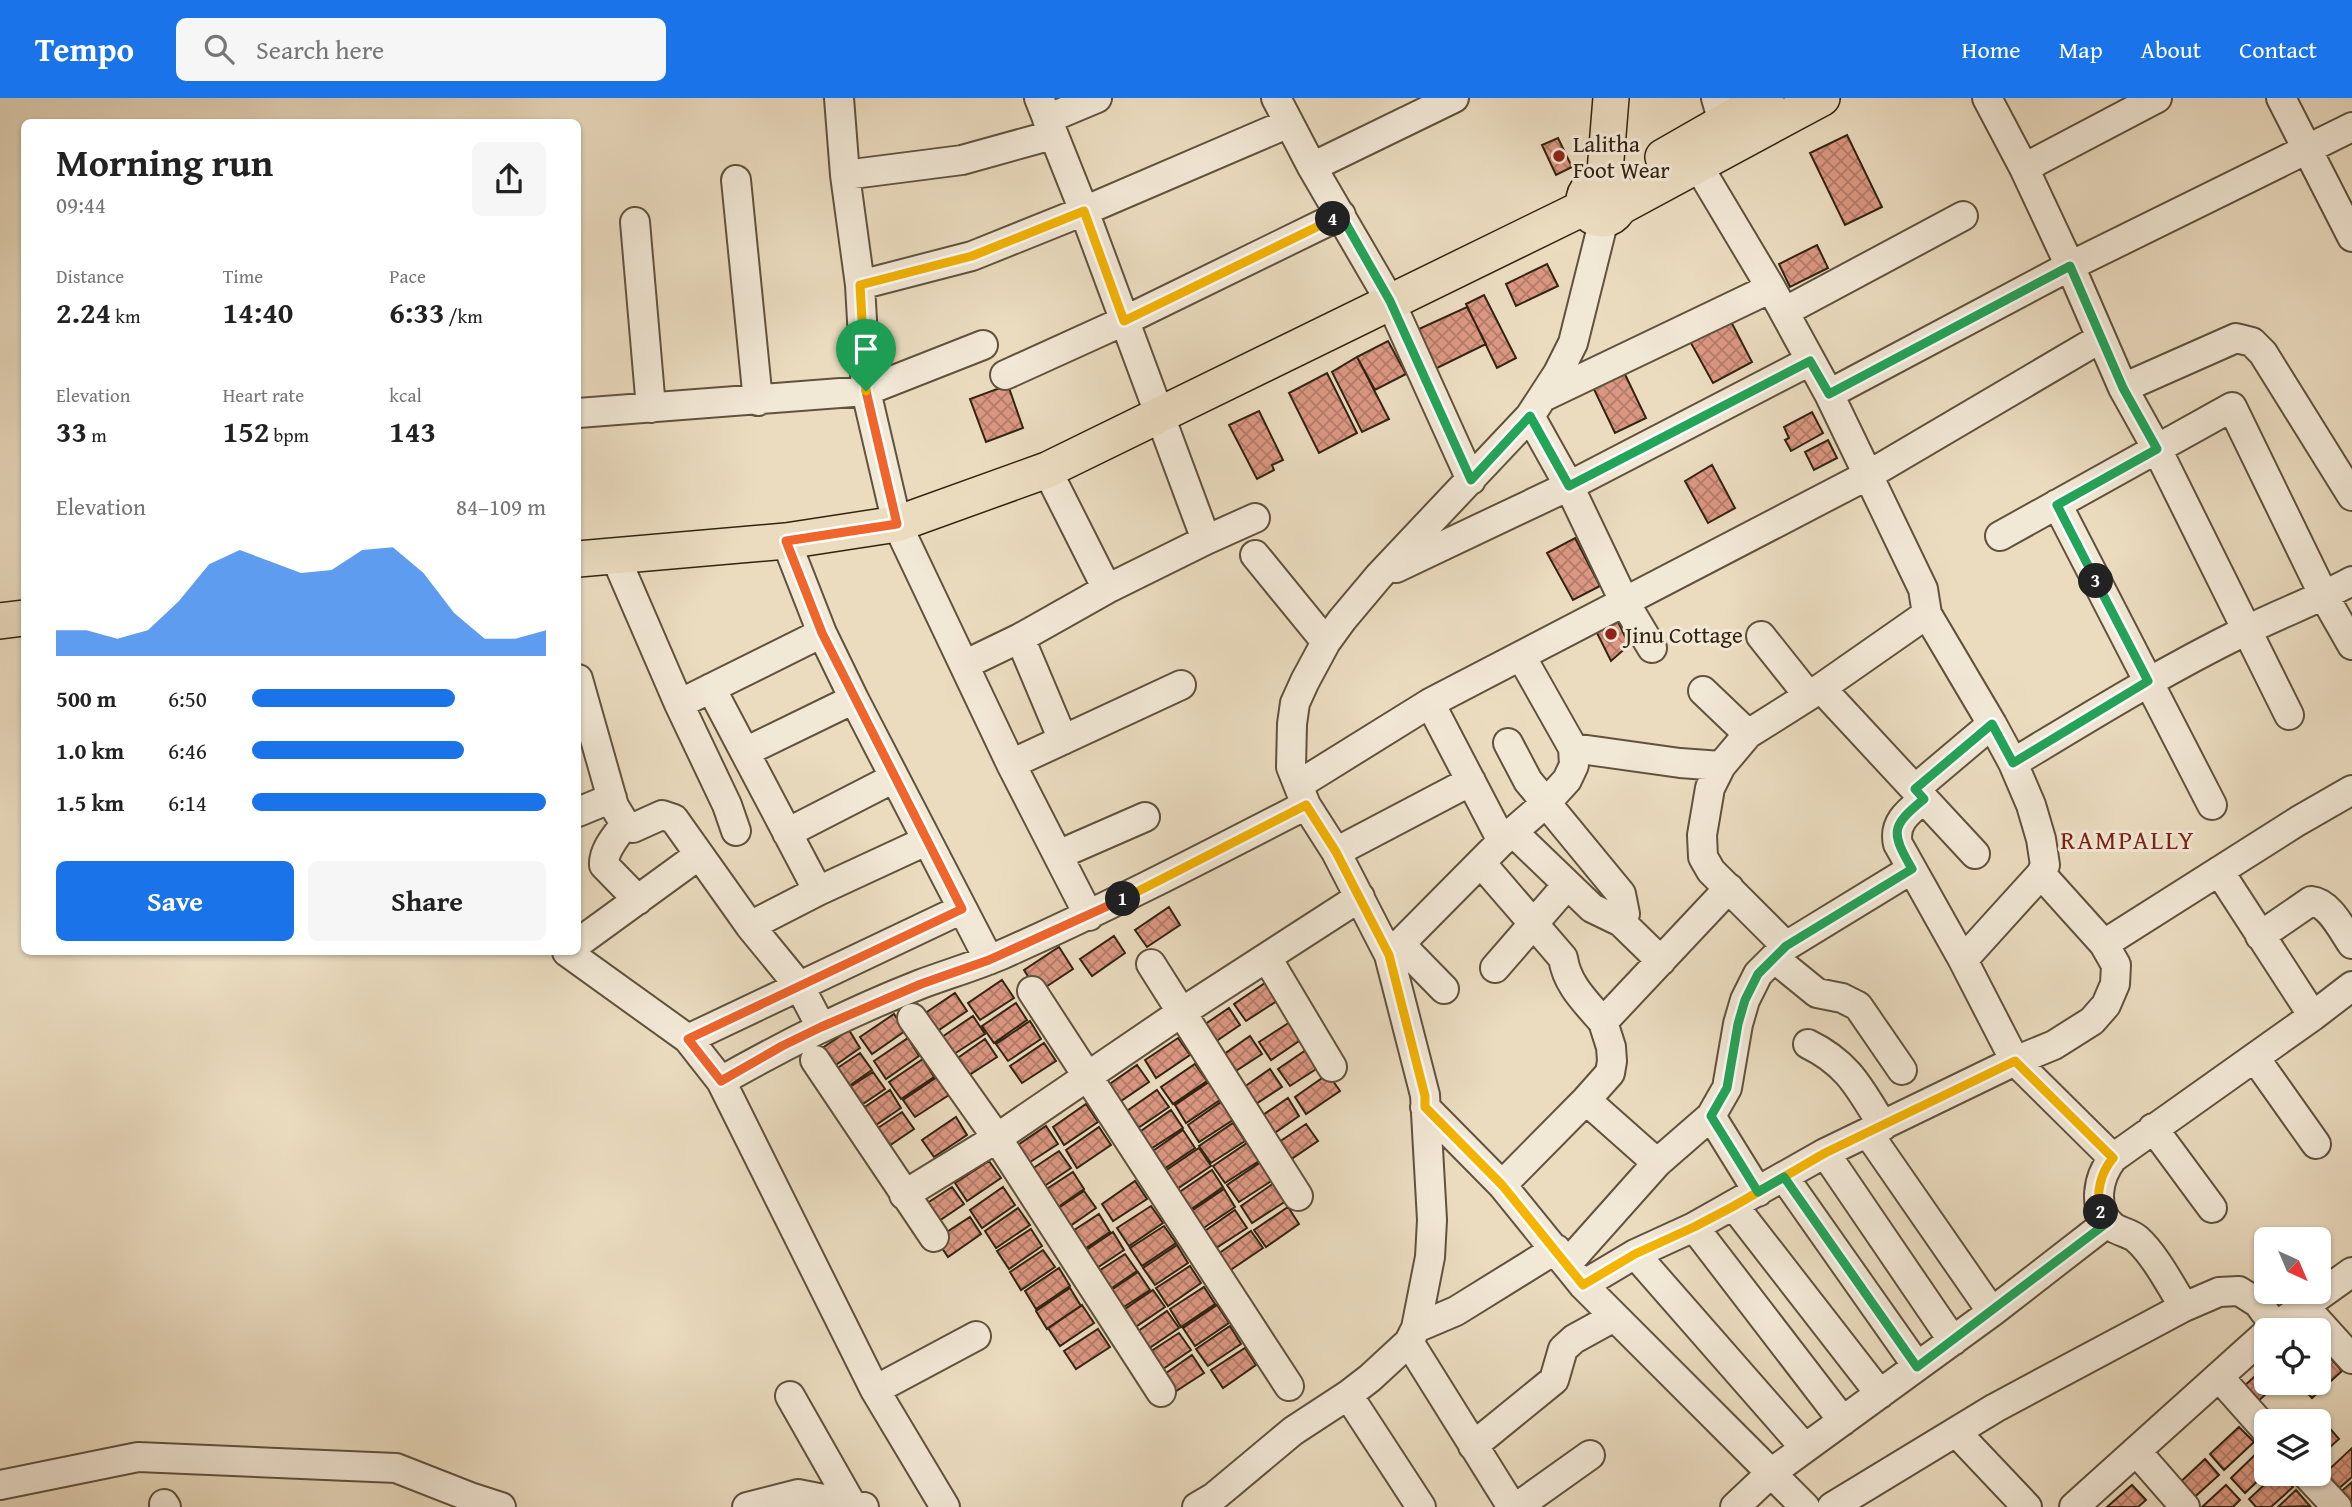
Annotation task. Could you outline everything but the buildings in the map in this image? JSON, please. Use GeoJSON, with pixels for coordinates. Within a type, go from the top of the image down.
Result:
{"type":"FeatureCollection","features":[{"type":"Feature","properties":{"kind":"main road"},"geometry":{"type":"LineString","coordinates":[[1604,201],[1611,98]]}},
{"type":"Feature","properties":{"kind":"main road"},"geometry":{"type":"LineString","coordinates":[[1604,201],[1719,110],[1766,98]]}},
{"type":"Feature","properties":{"kind":"main road"},"geometry":{"type":"LineString","coordinates":[[581,559],[786,541],[897,524],[1047,470],[1390,301],[1604,201],[1698,164],[1822,98]]}},
{"type":"Feature","properties":{"kind":"main road"},"geometry":{"type":"LineString","coordinates":[[0,621],[21,618]]}},
{"type":"Feature","properties":{"kind":"street"},"geometry":{"type":"LineString","coordinates":[[839,98],[845,175],[860,285],[866,391],[897,524],[1011,764],[1089,916]]}},
{"type":"Feature","properties":{"kind":"street"},"geometry":{"type":"LineString","coordinates":[[845,175],[962,160],[1046,117],[1097,98]]}},
{"type":"Feature","properties":{"kind":"street"},"geometry":{"type":"LineString","coordinates":[[1276,98],[1312,167],[1390,301],[1471,480]]}},
{"type":"Feature","properties":{"kind":"street"},"geometry":{"type":"LineString","coordinates":[[1312,167],[1454,98]]}},
{"type":"Feature","properties":{"kind":"street"},"geometry":{"type":"LineString","coordinates":[[1987,98],[2070,266],[2123,388],[2157,449],[2289,715]]}},
{"type":"Feature","properties":{"kind":"street"},"geometry":{"type":"LineString","coordinates":[[2024,169],[2157,98]]}},
{"type":"Feature","properties":{"kind":"street"},"geometry":{"type":"LineString","coordinates":[[2281,98],[2352,237]]}},
{"type":"Feature","properties":{"kind":"street"},"geometry":{"type":"LineString","coordinates":[[1046,117],[1084,211],[1206,540]]}},
{"type":"Feature","properties":{"kind":"street"},"geometry":{"type":"LineString","coordinates":[[860,285],[972,256],[1289,123]]}},
{"type":"Feature","properties":{"kind":"street"},"geometry":{"type":"LineString","coordinates":[[1829,394],[2070,266],[2352,127]]}},
{"type":"Feature","properties":{"kind":"street"},"geometry":{"type":"LineString","coordinates":[[1698,164],[1829,394],[1870,474],[1923,589],[1927,614],[1992,724],[2031,805],[2041,839],[2045,865],[2042,874],[1963,960]]}},
{"type":"Feature","properties":{"kind":"street"},"geometry":{"type":"LineString","coordinates":[[736,180],[758,401]]}},
{"type":"Feature","properties":{"kind":"street"},"geometry":{"type":"LineString","coordinates":[[1444,989],[1394,950],[1360,897],[1302,795],[1291,767],[1295,703],[1326,642],[1379,576],[1537,407],[1573,343],[1604,201]]}},
{"type":"Feature","properties":{"kind":"street"},"geometry":{"type":"LineString","coordinates":[[1005,375],[1124,321],[1341,215]]}},
{"type":"Feature","properties":{"kind":"street"},"geometry":{"type":"LineString","coordinates":[[1537,407],[1963,216]]}},
{"type":"Feature","properties":{"kind":"street"},"geometry":{"type":"LineString","coordinates":[[635,222],[651,408]]}},
{"type":"Feature","properties":{"kind":"street"},"geometry":{"type":"LineString","coordinates":[[721,1081],[821,1027],[921,984],[989,960],[1089,916],[1302,795],[1430,703],[1870,474],[2101,338]]}},
{"type":"Feature","properties":{"kind":"street"},"geometry":{"type":"LineString","coordinates":[[2123,388],[2236,338],[2246,339],[2263,353],[2352,496]]}},
{"type":"Feature","properties":{"kind":"street"},"geometry":{"type":"LineString","coordinates":[[581,413],[866,391],[983,345]]}},
{"type":"Feature","properties":{"kind":"street"},"geometry":{"type":"LineString","coordinates":[[1379,576],[1569,486],[1810,361]]}},
{"type":"Feature","properties":{"kind":"street"},"geometry":{"type":"LineString","coordinates":[[1537,407],[1569,486],[1624,601],[1652,648]]}},
{"type":"Feature","properties":{"kind":"street"},"geometry":{"type":"LineString","coordinates":[[2000,536],[2232,407],[2324,596],[2352,645]]}},
{"type":"Feature","properties":{"kind":"street"},"geometry":{"type":"LineString","coordinates":[[1047,470],[1107,589]]}},
{"type":"Feature","properties":{"kind":"street"},"geometry":{"type":"LineString","coordinates":[[2057,505],[2211,805]]}},
{"type":"Feature","properties":{"kind":"street"},"geometry":{"type":"LineString","coordinates":[[964,665],[1020,638],[1107,589],[1255,518]]}},
{"type":"Feature","properties":{"kind":"street"},"geometry":{"type":"LineString","coordinates":[[786,541],[822,633],[989,960]]}},
{"type":"Feature","properties":{"kind":"street"},"geometry":{"type":"LineString","coordinates":[[1255,555],[1326,642]]}},
{"type":"Feature","properties":{"kind":"street"},"geometry":{"type":"LineString","coordinates":[[615,556],[679,704],[727,805],[736,831]]}},
{"type":"Feature","properties":{"kind":"street"},"geometry":{"type":"LineString","coordinates":[[2013,763],[2148,681],[2247,630],[2352,581]]}},
{"type":"Feature","properties":{"kind":"street"},"geometry":{"type":"LineString","coordinates":[[1902,1070],[1858,1006],[1842,998],[1817,993],[1779,952],[1729,888],[1711,871],[1703,858],[1702,835],[1710,788],[1721,766],[1748,734],[1927,614]]}},
{"type":"Feature","properties":{"kind":"street"},"geometry":{"type":"LineString","coordinates":[[679,704],[822,633]]}},
{"type":"Feature","properties":{"kind":"street"},"geometry":{"type":"LineString","coordinates":[[1761,636],[1975,854]]}},
{"type":"Feature","properties":{"kind":"street"},"geometry":{"type":"LineString","coordinates":[[1020,638],[1063,740]]}},
{"type":"Feature","properties":{"kind":"street"},"geometry":{"type":"LineString","coordinates":[[1394,950],[1546,803],[1567,780],[1574,765],[1573,748],[1521,656]]}},
{"type":"Feature","properties":{"kind":"street"},"geometry":{"type":"LineString","coordinates":[[1011,764],[1181,685]]}},
{"type":"Feature","properties":{"kind":"street"},"geometry":{"type":"LineString","coordinates":[[711,688],[818,891]]}},
{"type":"Feature","properties":{"kind":"street"},"geometry":{"type":"LineString","coordinates":[[581,690],[612,798],[625,824],[633,828],[662,815],[669,816],[684,830],[750,926],[800,987],[821,1027]]}},
{"type":"Feature","properties":{"kind":"street"},"geometry":{"type":"LineString","coordinates":[[1703,691],[1748,734]]}},
{"type":"Feature","properties":{"kind":"street"},"geometry":{"type":"LineString","coordinates":[[745,752],[854,699]]}},
{"type":"Feature","properties":{"kind":"street"},"geometry":{"type":"LineString","coordinates":[[1430,703],[1472,780],[1508,837],[1591,908],[1621,922],[1661,961]]}},
{"type":"Feature","properties":{"kind":"street"},"geometry":{"type":"LineString","coordinates":[[1992,724],[1919,794],[1900,821],[1895,833],[1898,844],[1963,960],[2015,1061],[2113,1158]]}},
{"type":"Feature","properties":{"kind":"street"},"geometry":{"type":"LineString","coordinates":[[1508,743],[1528,781],[1586,848],[1621,894],[1625,914],[1621,922]]}},
{"type":"Feature","properties":{"kind":"street"},"geometry":{"type":"LineString","coordinates":[[1573,748],[1721,766]]}},
{"type":"Feature","properties":{"kind":"street"},"geometry":{"type":"LineString","coordinates":[[787,833],[894,778]]}},
{"type":"Feature","properties":{"kind":"street"},"geometry":{"type":"LineString","coordinates":[[1336,852],[1472,780]]}},
{"type":"Feature","properties":{"kind":"street"},"geometry":{"type":"LineString","coordinates":[[2104,944],[2352,790]]}},
{"type":"Feature","properties":{"kind":"street"},"geometry":{"type":"LineString","coordinates":[[581,811],[612,798]]}},
{"type":"Feature","properties":{"kind":"street"},"geometry":{"type":"LineString","coordinates":[[1058,855],[1145,817]]}},
{"type":"Feature","properties":{"kind":"street"},"geometry":{"type":"LineString","coordinates":[[625,824],[610,845],[603,859],[604,865],[638,900]]}},
{"type":"Feature","properties":{"kind":"street"},"geometry":{"type":"LineString","coordinates":[[750,926],[926,841]]}},
{"type":"Feature","properties":{"kind":"street"},"geometry":{"type":"LineString","coordinates":[[581,941],[699,855]]}},
{"type":"Feature","properties":{"kind":"street"},"geometry":{"type":"LineString","coordinates":[[1481,863],[1563,958],[1565,974],[1572,986],[1603,1023],[1611,1047],[1612,1061],[1610,1073],[1502,1185]]}},
{"type":"Feature","properties":{"kind":"street"},"geometry":{"type":"LineString","coordinates":[[1569,1266],[1657,1163],[1711,1116],[1727,1088],[1738,1024],[1745,1000],[1758,974],[1779,952],[1912,869]]}},
{"type":"Feature","properties":{"kind":"street"},"geometry":{"type":"LineString","coordinates":[[2219,871],[2313,1016]]}},
{"type":"Feature","properties":{"kind":"street"},"geometry":{"type":"LineString","coordinates":[[1197,1507],[1214,1497],[1293,1431],[1348,1395],[1412,1335],[1456,1311],[1569,1266],[1635,1254],[1694,1227],[1825,1153],[2069,1037],[2092,1021],[2106,1005],[2115,984],[2116,965],[2104,944],[2042,874]]}},
{"type":"Feature","properties":{"kind":"street"},"geometry":{"type":"LineString","coordinates":[[1495,968],[1567,885]]}},
{"type":"Feature","properties":{"kind":"street"},"geometry":{"type":"LineString","coordinates":[[1603,1023],[1729,888]]}},
{"type":"Feature","properties":{"kind":"street"},"geometry":{"type":"LineString","coordinates":[[904,1195],[997,1138],[1182,1012],[1360,897]]}},
{"type":"Feature","properties":{"kind":"street"},"geometry":{"type":"LineString","coordinates":[[2260,936],[2311,901],[2318,902],[2328,910],[2352,944]]}},
{"type":"Feature","properties":{"kind":"street"},"geometry":{"type":"LineString","coordinates":[[688,1039],[962,909]]}},
{"type":"Feature","properties":{"kind":"street"},"geometry":{"type":"LineString","coordinates":[[1394,950],[1425,1096],[1433,1220],[1430,1257],[1412,1335],[1473,1446],[1514,1507],[1590,1455]]}},
{"type":"Feature","properties":{"kind":"street"},"geometry":{"type":"LineString","coordinates":[[571,955],[688,1039],[721,1081],[875,1390],[945,1507]]}},
{"type":"Feature","properties":{"kind":"street"},"geometry":{"type":"LineString","coordinates":[[1267,958],[1332,1067]]}},
{"type":"Feature","properties":{"kind":"street"},"geometry":{"type":"LineString","coordinates":[[1151,964],[1298,1196]]}},
{"type":"Feature","properties":{"kind":"street"},"geometry":{"type":"LineString","coordinates":[[1032,991],[1289,1386]]}},
{"type":"Feature","properties":{"kind":"street"},"geometry":{"type":"LineString","coordinates":[[2184,1307],[2136,1237],[2113,1227],[2099,1209],[2104,1169],[2113,1158],[2153,1128],[2313,1016],[2347,1000]]}},
{"type":"Feature","properties":{"kind":"street"},"geometry":{"type":"LineString","coordinates":[[912,1018],[997,1138],[1161,1392]]}},
{"type":"Feature","properties":{"kind":"street"},"geometry":{"type":"LineString","coordinates":[[1808,1044],[1838,1062],[1850,1074],[1875,1129],[1992,1312]]}},
{"type":"Feature","properties":{"kind":"street"},"geometry":{"type":"LineString","coordinates":[[2255,1058],[2316,1144]]}},
{"type":"Feature","properties":{"kind":"street"},"geometry":{"type":"LineString","coordinates":[[814,1060],[934,1237]]}},
{"type":"Feature","properties":{"kind":"street"},"geometry":{"type":"LineString","coordinates":[[1586,1100],[1657,1163]]}},
{"type":"Feature","properties":{"kind":"street"},"geometry":{"type":"LineString","coordinates":[[1425,1107],[1502,1185],[1614,1317],[1805,1507]]}},
{"type":"Feature","properties":{"kind":"street"},"geometry":{"type":"LineString","coordinates":[[1711,1116],[1746,1199],[1880,1394]]}},
{"type":"Feature","properties":{"kind":"street"},"geometry":{"type":"LineString","coordinates":[[2153,1128],[2212,1208]]}},
{"type":"Feature","properties":{"kind":"street"},"geometry":{"type":"LineString","coordinates":[[1825,1153],[1953,1341]]}},
{"type":"Feature","properties":{"kind":"street"},"geometry":{"type":"LineString","coordinates":[[1784,1177],[1917,1367]]}},
{"type":"Feature","properties":{"kind":"street"},"geometry":{"type":"LineString","coordinates":[[1735,1507],[1771,1473],[1992,1312],[2108,1222]]}},
{"type":"Feature","properties":{"kind":"street"},"geometry":{"type":"LineString","coordinates":[[1694,1227],[1843,1421]]}},
{"type":"Feature","properties":{"kind":"street"},"geometry":{"type":"LineString","coordinates":[[1635,1254],[1805,1448]]}},
{"type":"Feature","properties":{"kind":"street"},"geometry":{"type":"LineString","coordinates":[[2288,1318],[2352,1272]]}},
{"type":"Feature","properties":{"kind":"street"},"geometry":{"type":"LineString","coordinates":[[1832,1507],[1995,1408],[2184,1307],[2219,1292],[2239,1291],[2258,1303],[2265,1318]]}},
{"type":"Feature","properties":{"kind":"street"},"geometry":{"type":"LineString","coordinates":[[2304,1306],[2352,1359]]}},
{"type":"Feature","properties":{"kind":"street"},"geometry":{"type":"LineString","coordinates":[[1473,1446],[1554,1380],[1563,1349],[1574,1339],[1614,1317]]}},
{"type":"Feature","properties":{"kind":"street"},"geometry":{"type":"LineString","coordinates":[[875,1390],[976,1336]]}},
{"type":"Feature","properties":{"kind":"street"},"geometry":{"type":"LineString","coordinates":[[2074,1507],[2254,1345]]}},
{"type":"Feature","properties":{"kind":"street"},"geometry":{"type":"LineString","coordinates":[[2219,1377],[2254,1416]]}},
{"type":"Feature","properties":{"kind":"street"},"geometry":{"type":"LineString","coordinates":[[1348,1395],[1421,1507]]}},
{"type":"Feature","properties":{"kind":"street"},"geometry":{"type":"LineString","coordinates":[[790,1396],[860,1506]]}},
{"type":"Feature","properties":{"kind":"street"},"geometry":{"type":"LineString","coordinates":[[1956,1432],[2027,1507]]}},
{"type":"Feature","properties":{"kind":"street"},"geometry":{"type":"LineString","coordinates":[[2137,1452],[2185,1507]]}},
{"type":"Feature","properties":{"kind":"street"},"geometry":{"type":"LineString","coordinates":[[0,1485],[138,1457],[396,1468],[501,1507]]}},
{"type":"Feature","properties":{"kind":"street"},"geometry":{"type":"LineString","coordinates":[[2317,1486],[2337,1507]]}},
{"type":"Feature","properties":{"kind":"street"},"geometry":{"type":"LineString","coordinates":[[747,1507],[801,1501],[860,1506]]}},
{"type":"Feature","properties":{"kind":"place","name":"Lalitha Foot Wear"},"geometry":{"type":"Point","coordinates":[1559,156]}},
{"type":"Feature","properties":{"kind":"place","name":"Jinu Cottage"},"geometry":{"type":"Point","coordinates":[1611,634]}},
{"type":"Feature","properties":{"kind":"district","name":"RAMPALLY"},"geometry":{"type":"Point","coordinates":[2128,839]}},
{"type":"Feature","properties":{"kind":"route"},"geometry":{"type":"LineString","coordinates":[[866,391],[860,285],[972,256],[1084,211],[1124,321],[1341,215],[1390,301],[1471,480],[1530,416],[1569,486],[1810,361],[1829,394],[2070,266],[2123,388],[2157,449],[2057,505],[2148,681],[2013,763],[1992,724],[1915,789],[1924,799],[1900,821],[1895,833],[1912,869],[1786,946],[1758,974],[1745,1000],[1738,1024],[1727,1088],[1711,1116],[1758,1192],[1784,1177],[1917,1367],[2108,1222],[2099,1209],[2099,1196],[2104,1169],[2113,1158],[2015,1061],[1825,1153],[1784,1177],[1734,1206],[1635,1254],[1583,1285],[1502,1185],[1425,1107],[1425,1096],[1389,955],[1336,852],[1306,805],[1089,916],[989,960],[921,984],[821,1027],[721,1081],[688,1039],[962,909],[822,633],[786,541],[897,524],[866,391]]}}]}
